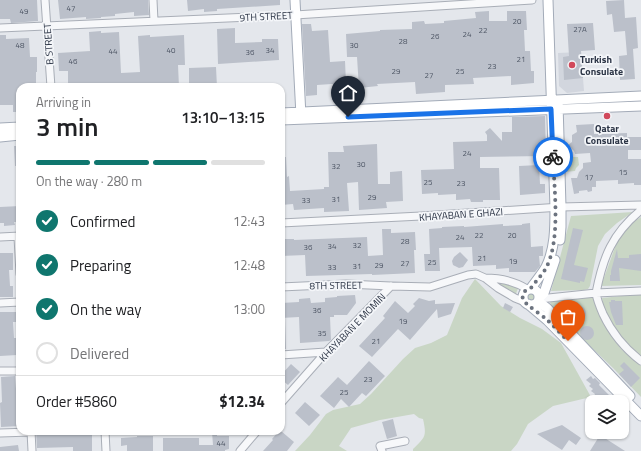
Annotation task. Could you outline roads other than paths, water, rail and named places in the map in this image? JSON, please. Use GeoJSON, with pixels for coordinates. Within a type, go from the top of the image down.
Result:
{"type":"FeatureCollection","features":[{"type":"Feature","properties":{"kind":"main road"},"geometry":{"type":"LineString","coordinates":[[295,0],[301,115]]}},
{"type":"Feature","properties":{"kind":"main road"},"geometry":{"type":"LineString","coordinates":[[526,303],[534,304],[544,293],[559,246],[561,227],[558,207],[555,104],[548,0]]}},
{"type":"Feature","properties":{"kind":"main road"},"geometry":{"type":"LineString","coordinates":[[555,104],[641,96]]}},
{"type":"Feature","properties":{"kind":"main road"},"geometry":{"type":"LineString","coordinates":[[285,119],[301,115],[376,109],[555,104],[641,106]]}},
{"type":"Feature","properties":{"kind":"main road"},"geometry":{"type":"LineString","coordinates":[[285,113],[301,115]]}},
{"type":"Feature","properties":{"kind":"main road"},"geometry":{"type":"LineString","coordinates":[[0,128],[16,127]]}},
{"type":"Feature","properties":{"kind":"main road"},"geometry":{"type":"LineString","coordinates":[[0,137],[16,136]]}},
{"type":"Feature","properties":{"kind":"main road"},"geometry":{"type":"LineString","coordinates":[[558,207],[551,254],[546,268],[523,294],[523,300],[547,320],[641,416]]}},
{"type":"Feature","properties":{"kind":"main road"},"geometry":{"type":"LineString","coordinates":[[529,289],[535,289],[538,291],[539,300],[641,408]]}},
{"type":"Feature","properties":{"kind":"street","name":"B STREET"},"geometry":{"type":"LineString","coordinates":[[45,0],[51,83]]}},
{"type":"Feature","properties":{"kind":"street"},"geometry":{"type":"LineString","coordinates":[[153,0],[154,21]]}},
{"type":"Feature","properties":{"kind":"street","name":"9TH STREET"},"geometry":{"type":"LineString","coordinates":[[0,28],[296,15],[532,0]]}},
{"type":"Feature","properties":{"kind":"street","name":"KHAYABAN E GHAZI"},"geometry":{"type":"LineString","coordinates":[[285,223],[558,207],[641,205]]}},
{"type":"Feature","properties":{"kind":"street"},"geometry":{"type":"LineString","coordinates":[[641,210],[621,229],[614,240],[603,263],[596,293],[600,307],[618,339],[641,361]]}},
{"type":"Feature","properties":{"kind":"street"},"geometry":{"type":"LineString","coordinates":[[0,237],[16,236]]}},
{"type":"Feature","properties":{"kind":"street","name":"KHAYABAN E MOMIN"},"geometry":{"type":"LineString","coordinates":[[285,398],[326,352],[391,286],[430,286],[476,274],[526,303]]}},
{"type":"Feature","properties":{"kind":"street","name":"KHAYABAN E MOMIN"},"geometry":{"type":"LineString","coordinates":[[485,278],[498,278],[519,284],[529,289]]}},
{"type":"Feature","properties":{"kind":"street","name":"8TH STREET"},"geometry":{"type":"LineString","coordinates":[[285,287],[346,284],[391,286]]}},
{"type":"Feature","properties":{"kind":"street"},"geometry":{"type":"LineString","coordinates":[[539,300],[596,293],[641,291]]}},
{"type":"Feature","properties":{"kind":"street"},"geometry":{"type":"LineString","coordinates":[[0,303],[16,302]]}},
{"type":"Feature","properties":{"kind":"street"},"geometry":{"type":"LineString","coordinates":[[285,355],[326,352]]}},
{"type":"Feature","properties":{"kind":"street"},"geometry":{"type":"LineString","coordinates":[[0,372],[16,371]]}},
{"type":"Feature","properties":{"kind":"street"},"geometry":{"type":"LineString","coordinates":[[0,433],[16,432]]}},
{"type":"Feature","properties":{"kind":"street"},"geometry":{"type":"LineString","coordinates":[[31,435],[32,451]]}},
{"type":"Feature","properties":{"kind":"street"},"geometry":{"type":"LineString","coordinates":[[105,435],[106,451]]}},
{"type":"Feature","properties":{"kind":"street"},"geometry":{"type":"LineString","coordinates":[[240,451],[254,435]]}},
{"type":"Feature","properties":{"kind":"street"},"geometry":{"type":"LineString","coordinates":[[382,451],[380,446],[405,441]]}},
{"type":"Feature","properties":{"kind":"place","name":"Turkish Consulate"},"geometry":{"type":"Point","coordinates":[572,65]}},
{"type":"Feature","properties":{"kind":"place","name":"Qatar Consulate"},"geometry":{"type":"Point","coordinates":[607,116]}}]}
